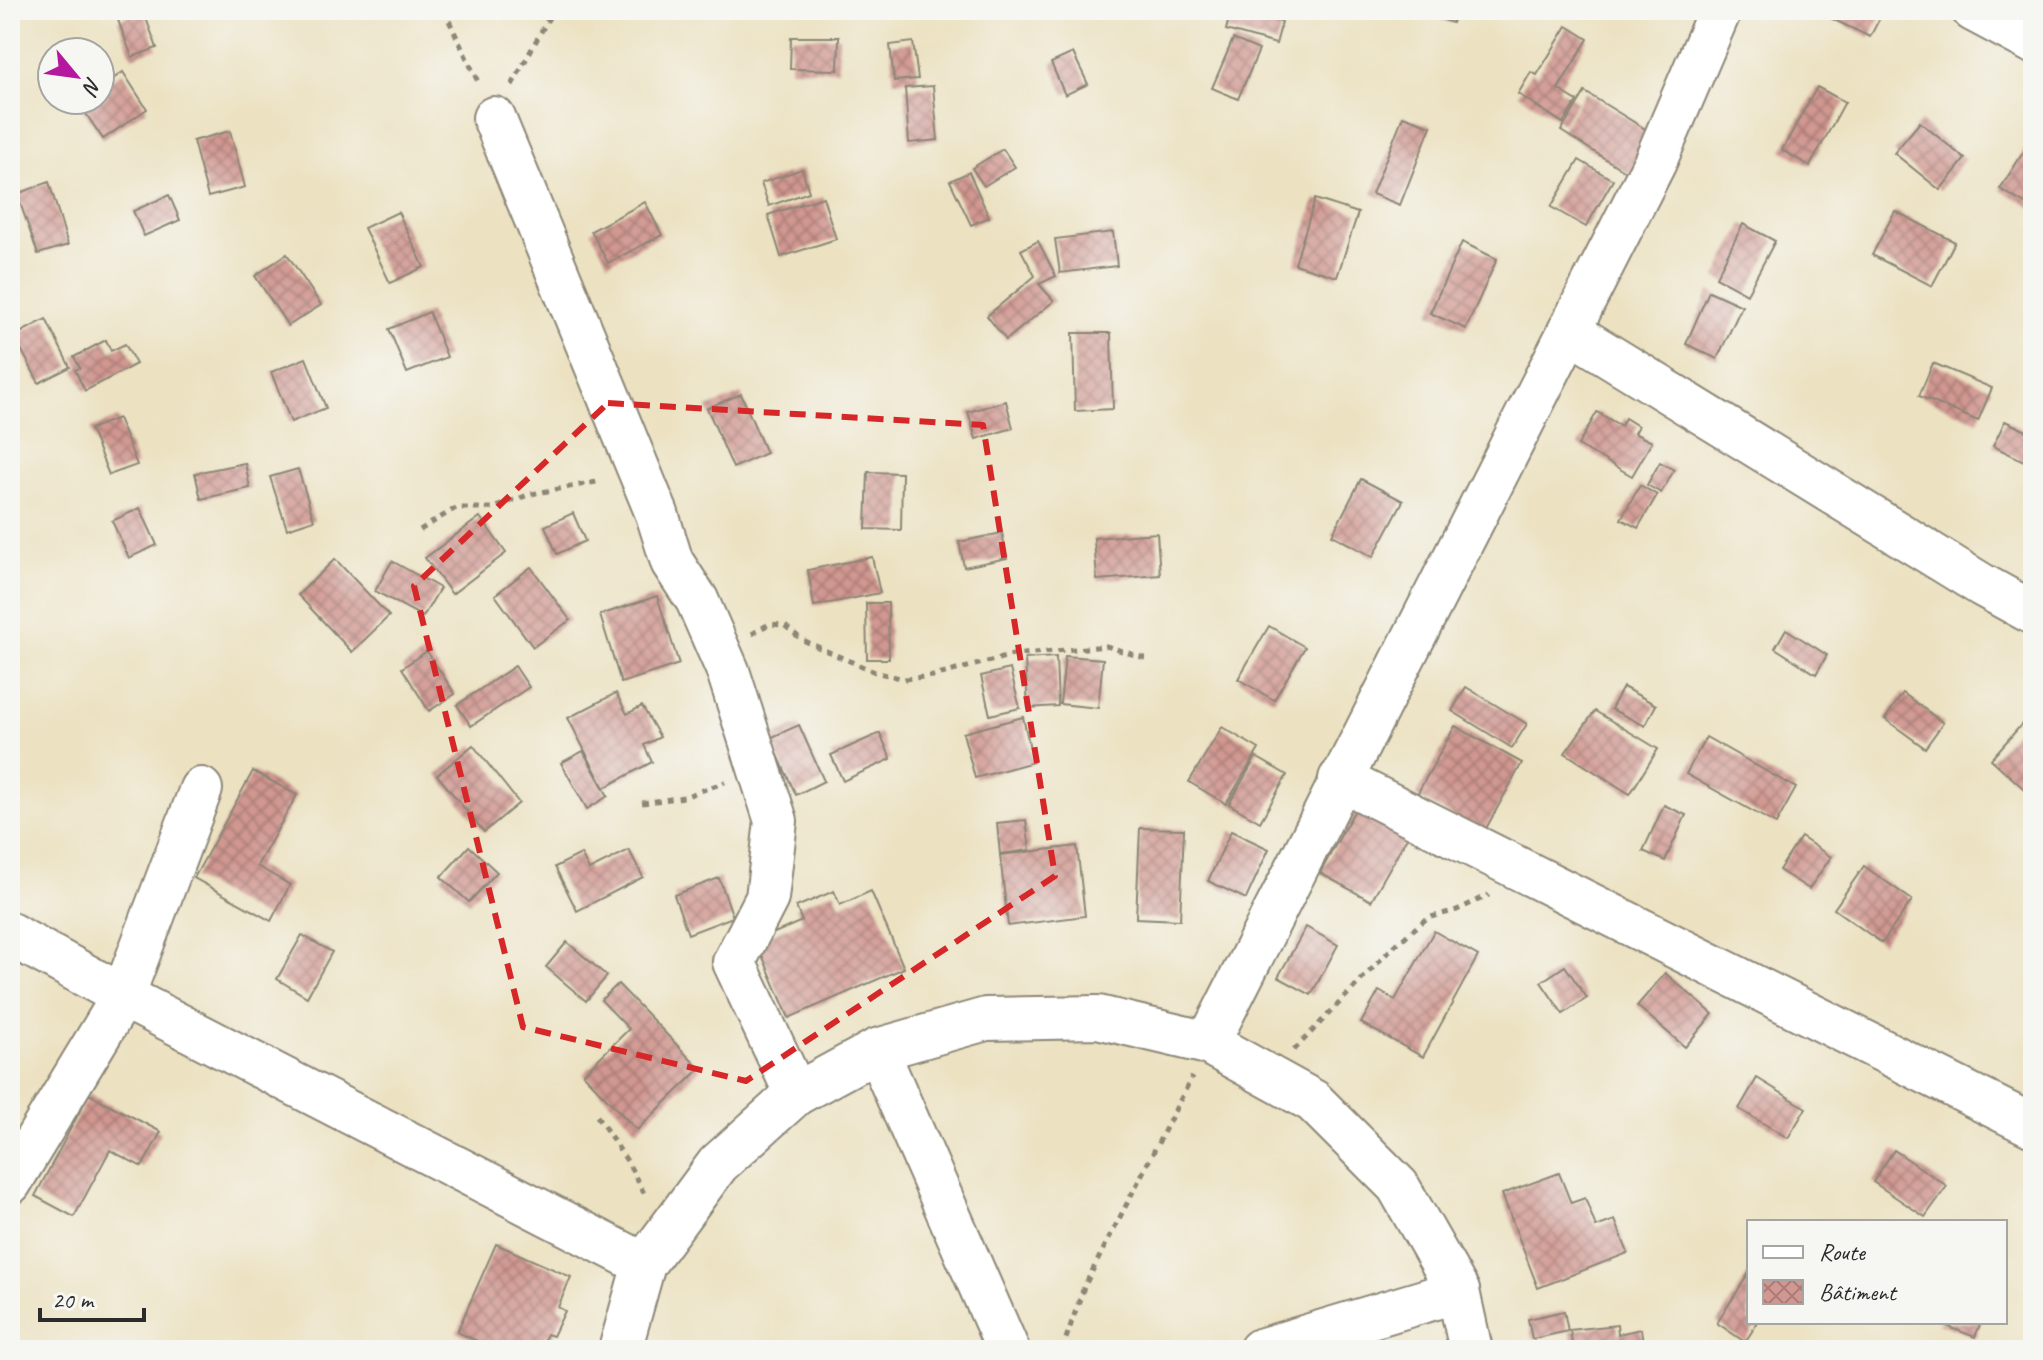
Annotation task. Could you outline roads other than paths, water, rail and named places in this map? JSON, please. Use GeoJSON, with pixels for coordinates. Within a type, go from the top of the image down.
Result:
{"type":"FeatureCollection","features":[{"type":"Feature","properties":{"kind":"street"},"geometry":{"type":"LineString","coordinates":[[1208,1043],[1655,162],[1720,10]]}},
{"type":"Feature","properties":{"kind":"street"},"geometry":{"type":"LineString","coordinates":[[1973,10],[2033,42]]}},
{"type":"Feature","properties":{"kind":"street"},"geometry":{"type":"LineString","coordinates":[[494,118],[657,514],[672,562],[697,600],[718,647],[776,821],[767,898],[734,962],[796,1094]]}},
{"type":"Feature","properties":{"kind":"street"},"geometry":{"type":"LineString","coordinates":[[1569,331],[1982,585],[2033,613]]}},
{"type":"Feature","properties":{"kind":"street"},"geometry":{"type":"LineString","coordinates":[[1340,779],[2033,1126]]}},
{"type":"Feature","properties":{"kind":"street"},"geometry":{"type":"LineString","coordinates":[[10,1183],[123,996],[201,789]]}},
{"type":"Feature","properties":{"kind":"street"},"geometry":{"type":"LineString","coordinates":[[10,934],[123,996],[655,1248]]}},
{"type":"Feature","properties":{"kind":"street"},"geometry":{"type":"LineString","coordinates":[[620,1350],[655,1248],[718,1164],[796,1094],[877,1050],[986,1019],[1070,1017],[1098,1017],[1208,1043],[1313,1101],[1398,1186],[1458,1291],[1471,1350]]}},
{"type":"Feature","properties":{"kind":"street"},"geometry":{"type":"LineString","coordinates":[[877,1050],[1008,1350]]}},
{"type":"Feature","properties":{"kind":"street"},"geometry":{"type":"LineString","coordinates":[[1260,1350],[1458,1291]]}}]}
